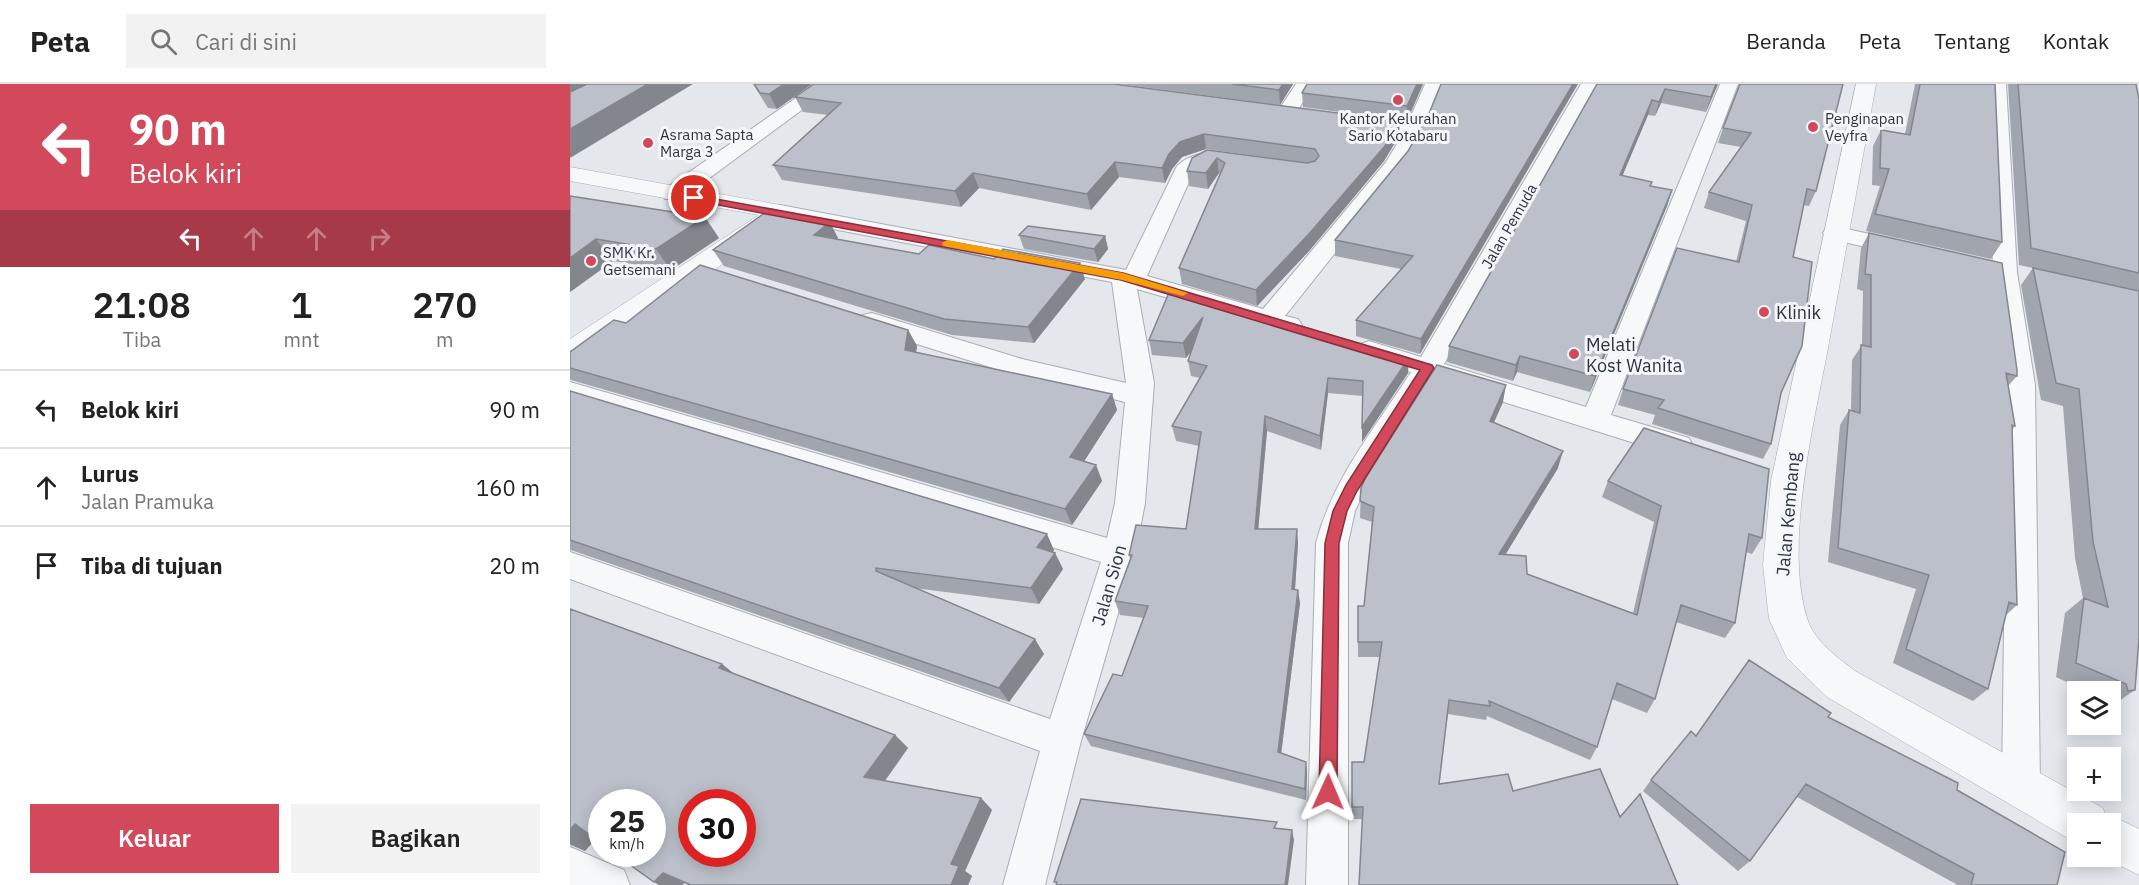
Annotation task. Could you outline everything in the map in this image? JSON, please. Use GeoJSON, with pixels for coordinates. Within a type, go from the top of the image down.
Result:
{"type":"FeatureCollection","features":[{"type":"Feature","properties":{"kind":"street"},"geometry":{"type":"LineString","coordinates":[[673,194],[828,84]]}},
{"type":"Feature","properties":{"kind":"street"},"geometry":{"type":"LineString","coordinates":[[1286,114],[1305,84]]}},
{"type":"Feature","properties":{"kind":"street"},"geometry":{"type":"LineString","coordinates":[[1269,319],[1395,165],[1415,130],[1434,84]]}},
{"type":"Feature","properties":{"kind":"street","name":"Jalan Pemuda"},"geometry":{"type":"LineString","coordinates":[[1327,885],[1332,543],[1340,511],[1351,488],[1428,368],[1590,84]]}},
{"type":"Feature","properties":{"kind":"street"},"geometry":{"type":"LineString","coordinates":[[1596,418],[1729,84]]}},
{"type":"Feature","properties":{"kind":"street","name":"Jalan Kembang"},"geometry":{"type":"LineString","coordinates":[[1866,84],[1834,233],[1776,477],[1782,591],[1788,619],[1801,646],[1815,663],[1841,684],[2067,813]]}},
{"type":"Feature","properties":{"kind":"street"},"geometry":{"type":"LineString","coordinates":[[1997,84],[2005,272],[2021,386],[2021,787]]}},
{"type":"Feature","properties":{"kind":"street"},"geometry":{"type":"LineString","coordinates":[[1263,111],[1310,117]]}},
{"type":"Feature","properties":{"kind":"street"},"geometry":{"type":"LineString","coordinates":[[1345,121],[1415,130]]}},
{"type":"Feature","properties":{"kind":"street"},"geometry":{"type":"LineString","coordinates":[[1128,278],[1184,170],[1191,163],[1207,157],[1252,163]]}},
{"type":"Feature","properties":{"kind":"street"},"geometry":{"type":"LineString","coordinates":[[570,174],[1128,278],[1315,333]]}},
{"type":"Feature","properties":{"kind":"street"},"geometry":{"type":"LineString","coordinates":[[570,352],[712,272],[780,212]]}},
{"type":"Feature","properties":{"kind":"street"},"geometry":{"type":"LineString","coordinates":[[1834,233],[1926,254]]}},
{"type":"Feature","properties":{"kind":"street","name":"Jalan Sion"},"geometry":{"type":"LineString","coordinates":[[1024,885],[1062,741],[1119,555],[1130,503],[1140,396],[1128,278]]}},
{"type":"Feature","properties":{"kind":"street"},"geometry":{"type":"LineString","coordinates":[[848,314],[1018,367],[1140,396]]}},
{"type":"Feature","properties":{"kind":"street"},"geometry":{"type":"LineString","coordinates":[[1348,344],[1596,418],[1708,455]]}},
{"type":"Feature","properties":{"kind":"street"},"geometry":{"type":"LineString","coordinates":[[570,391],[1119,555]]}},
{"type":"Feature","properties":{"kind":"street"},"geometry":{"type":"LineString","coordinates":[[570,565],[1062,741]]}},
{"type":"Feature","properties":{"kind":"street"},"geometry":{"type":"LineString","coordinates":[[2121,843],[2139,853]]}},
{"type":"Feature","properties":{"kind":"street"},"geometry":{"type":"LineString","coordinates":[[570,868],[609,885]]}},
{"type":"Feature","properties":{"kind":"building"},"geometry":{"type":"Polygon","coordinates":[[[587,84],[648,84],[570,129],[570,92],[587,84]]]}},
{"type":"Feature","properties":{"kind":"building"},"geometry":{"type":"Polygon","coordinates":[[[754,84],[784,84],[769,94],[760,93],[754,84]]]}},
{"type":"Feature","properties":{"kind":"building"},"geometry":{"type":"Polygon","coordinates":[[[814,84],[1114,84],[1400,121],[1385,146],[1308,235],[1256,290],[1179,268],[1225,163],[1217,158],[1206,173],[1187,171],[1192,158],[1207,150],[1307,163],[1315,161],[1319,156],[1315,149],[1204,134],[1180,142],[1169,154],[1162,168],[1115,162],[1087,194],[973,173],[955,191],[773,165],[841,103],[795,97],[814,84]]]}},
{"type":"Feature","properties":{"kind":"building"},"geometry":{"type":"Polygon","coordinates":[[[1232,84],[1283,84],[1279,90],[1232,84]]]}},
{"type":"Feature","properties":{"kind":"building"},"geometry":{"type":"Polygon","coordinates":[[[1307,84],[1417,84],[1407,106],[1302,93],[1307,84]]]}},
{"type":"Feature","properties":{"kind":"building"},"geometry":{"type":"Polygon","coordinates":[[[1441,84],[1573,84],[1421,339],[1356,320],[1413,256],[1335,240],[1408,151],[1428,116],[1441,84]]]}},
{"type":"Feature","properties":{"kind":"building"},"geometry":{"type":"Polygon","coordinates":[[[1597,84],[1716,84],[1711,97],[1665,89],[1659,102],[1652,100],[1620,175],[1652,182],[1650,186],[1672,190],[1595,376],[1520,356],[1516,365],[1449,346],[1597,84]]]}},
{"type":"Feature","properties":{"kind":"building"},"geometry":{"type":"Polygon","coordinates":[[[1740,84],[1843,84],[1816,191],[1807,189],[1793,257],[1812,262],[1802,346],[1781,393],[1771,444],[1658,408],[1664,400],[1623,389],[1677,248],[1739,262],[1752,205],[1709,192],[1751,133],[1723,128],[1740,84]]]}},
{"type":"Feature","properties":{"kind":"building"},"geometry":{"type":"Polygon","coordinates":[[[1920,84],[1995,84],[2002,242],[1875,214],[1889,169],[1880,168],[1881,130],[1910,135],[1920,84]]]}},
{"type":"Feature","properties":{"kind":"building"},"geometry":{"type":"Polygon","coordinates":[[[2018,84],[2136,84],[2139,99],[2139,273],[2031,248],[2018,84]]]}},
{"type":"Feature","properties":{"kind":"building"},"geometry":{"type":"Polygon","coordinates":[[[570,196],[705,217],[656,249],[596,239],[570,258],[570,196]]]}},
{"type":"Feature","properties":{"kind":"building"},"geometry":{"type":"Polygon","coordinates":[[[770,209],[830,222],[814,235],[919,254],[929,245],[994,259],[1003,249],[1080,263],[1028,327],[944,319],[713,250],[770,209]]]}},
{"type":"Feature","properties":{"kind":"building"},"geometry":{"type":"Polygon","coordinates":[[[1028,226],[1105,236],[1094,249],[1019,235],[1028,226]]]}},
{"type":"Feature","properties":{"kind":"building"},"geometry":{"type":"Polygon","coordinates":[[[1869,233],[2002,263],[2017,370],[2017,376],[2006,373],[2015,426],[2012,425],[2017,605],[2009,602],[1988,689],[1906,649],[1929,575],[1838,548],[1849,410],[1860,413],[1861,345],[1871,347],[1871,275],[1865,274],[1869,233]]]}},
{"type":"Feature","properties":{"kind":"building"},"geometry":{"type":"Polygon","coordinates":[[[700,265],[908,330],[905,350],[1112,394],[1070,457],[1096,465],[1065,509],[570,368],[570,352],[614,320],[626,323],[700,265]]]}},
{"type":"Feature","properties":{"kind":"building"},"geometry":{"type":"Polygon","coordinates":[[[2033,268],[2139,291],[2139,638],[2135,690],[2128,691],[2126,684],[2121,681],[2076,663],[2084,598],[2108,607],[2093,542],[2079,389],[2056,383],[2033,268]]]}},
{"type":"Feature","properties":{"kind":"building"},"geometry":{"type":"Polygon","coordinates":[[[1171,288],[1240,308],[1238,311],[1273,318],[1409,358],[1362,427],[1363,381],[1328,378],[1320,436],[1265,416],[1255,529],[1297,529],[1292,589],[1298,590],[1278,752],[1306,762],[1305,789],[1084,734],[1113,674],[1122,676],[1148,606],[1115,601],[1132,555],[1129,555],[1136,525],[1186,529],[1201,432],[1172,426],[1207,366],[1188,361],[1203,317],[1183,343],[1149,340],[1171,288]]]}},
{"type":"Feature","properties":{"kind":"building"},"geometry":{"type":"Polygon","coordinates":[[[1437,365],[1506,385],[1490,421],[1563,451],[1499,554],[1526,556],[1527,574],[1637,615],[1661,506],[1608,481],[1644,428],[1769,469],[1762,538],[1749,534],[1735,623],[1681,605],[1655,699],[1617,683],[1597,747],[1489,701],[1490,706],[1449,700],[1439,784],[1508,774],[1513,791],[1600,769],[1620,817],[1640,794],[1678,885],[1359,885],[1363,807],[1352,807],[1352,762],[1364,762],[1382,642],[1358,642],[1358,606],[1364,606],[1374,507],[1360,501],[1361,488],[1437,365]]]}},
{"type":"Feature","properties":{"kind":"building"},"geometry":{"type":"Polygon","coordinates":[[[570,391],[1047,534],[1037,547],[1055,553],[1031,588],[876,568],[876,571],[1035,639],[999,688],[570,540],[570,391]]]}},
{"type":"Feature","properties":{"kind":"building"},"geometry":{"type":"Polygon","coordinates":[[[570,609],[722,664],[719,668],[895,735],[864,777],[981,798],[951,864],[959,866],[951,885],[691,885],[663,873],[654,882],[633,867],[666,867],[666,789],[588,789],[588,834],[575,824],[570,830],[570,609]]]}},
{"type":"Feature","properties":{"kind":"building"},"geometry":{"type":"Polygon","coordinates":[[[1749,660],[1831,713],[1828,717],[1958,783],[1957,790],[2065,852],[2057,885],[1971,885],[1974,874],[1806,784],[1750,861],[1651,780],[1691,731],[1696,736],[1749,660]]]}},
{"type":"Feature","properties":{"kind":"building"},"geometry":{"type":"Polygon","coordinates":[[[1081,799],[1277,822],[1274,828],[1292,830],[1285,885],[1056,885],[1057,882],[1054,882],[1081,799]]]}},
{"type":"Feature","properties":{"kind":"slow traffic"},"geometry":{"type":"LineString","coordinates":[[947,243],[1123,277],[1183,293]]}},
{"type":"Feature","properties":{"kind":"place","name":"Kantor Kelurahan Sario Kotabaru"},"geometry":{"type":"Point","coordinates":[1398,100]}},
{"type":"Feature","properties":{"kind":"place","name":"Penginapan Veyfra"},"geometry":{"type":"Point","coordinates":[1813,127]}},
{"type":"Feature","properties":{"kind":"place","name":"Asrama Sapta Marga 3"},"geometry":{"type":"Point","coordinates":[648,143]}},
{"type":"Feature","properties":{"kind":"place","name":"SMK Kr. Getsemani"},"geometry":{"type":"Point","coordinates":[591,261]}},
{"type":"Feature","properties":{"kind":"place","name":"Klinik"},"geometry":{"type":"Point","coordinates":[1764,312]}},
{"type":"Feature","properties":{"kind":"place","name":"Melati Kost Wanita"},"geometry":{"type":"Point","coordinates":[1574,354]}},
{"type":"Feature","properties":{"kind":"route"},"geometry":{"type":"LineString","coordinates":[[694,198],[803,216],[1123,277],[1199,297],[1428,368],[1351,488],[1340,511],[1332,543],[1328,792]]}}]}
